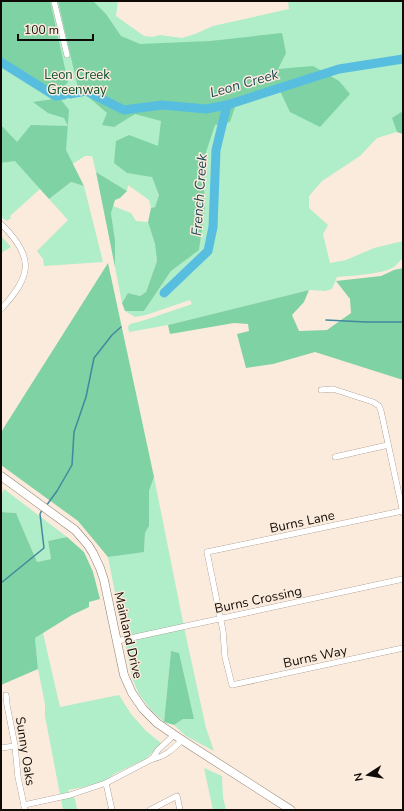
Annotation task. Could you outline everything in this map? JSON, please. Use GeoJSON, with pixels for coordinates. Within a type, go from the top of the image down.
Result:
{"type":"FeatureCollection","features":[{"type":"Feature","properties":{"kind":"main road","name":"Mainland Drive"},"geometry":{"type":"LineString","coordinates":[[1,476],[75,530],[91,549],[98,562],[104,580],[124,675],[127,684],[137,702],[150,716],[174,735],[291,810]]}},
{"type":"Feature","properties":{"kind":"street"},"geometry":{"type":"LineString","coordinates":[[54,1],[67,55]]}},
{"type":"Feature","properties":{"kind":"street"},"geometry":{"type":"LineString","coordinates":[[1,224],[18,242],[23,254],[25,265],[25,275],[20,285],[1,309]]}},
{"type":"Feature","properties":{"kind":"street"},"geometry":{"type":"LineString","coordinates":[[321,390],[333,389],[377,404],[381,411],[403,512]]}},
{"type":"Feature","properties":{"kind":"street"},"geometry":{"type":"LineString","coordinates":[[335,456],[388,445]]}},
{"type":"Feature","properties":{"kind":"street","name":"Burns Lane"},"geometry":{"type":"LineString","coordinates":[[221,618],[207,552],[403,512]]}},
{"type":"Feature","properties":{"kind":"street","name":"Burns Crossing"},"geometry":{"type":"LineString","coordinates":[[117,641],[403,580]]}},
{"type":"Feature","properties":{"kind":"street","name":"Burns Way"},"geometry":{"type":"LineString","coordinates":[[221,618],[225,657],[232,685],[403,648]]}},
{"type":"Feature","properties":{"kind":"street","name":"Sunny Oaks"},"geometry":{"type":"LineString","coordinates":[[6,695],[15,746],[18,777],[25,808]]}},
{"type":"Feature","properties":{"kind":"street"},"geometry":{"type":"LineString","coordinates":[[152,759],[158,750],[174,735]]}},
{"type":"Feature","properties":{"kind":"street"},"geometry":{"type":"LineString","coordinates":[[25,808],[106,783],[152,759],[158,758],[170,752],[182,740]]}},
{"type":"Feature","properties":{"kind":"street"},"geometry":{"type":"LineString","coordinates":[[1,748],[15,746]]}},
{"type":"Feature","properties":{"kind":"street"},"geometry":{"type":"LineString","coordinates":[[106,783],[112,810]]}},
{"type":"Feature","properties":{"kind":"street"},"geometry":{"type":"LineString","coordinates":[[150,810],[177,796],[180,810]]}},
{"type":"Feature","properties":{"kind":"green space","name":"Leon Creek Greenway"},"geometry":{"type":"Polygon","coordinates":[[[1,1],[118,1],[116,16],[144,36],[152,37],[160,35],[182,38],[213,26],[289,9],[288,1],[403,1],[403,123],[395,125],[397,132],[377,138],[360,156],[322,181],[309,196],[309,208],[328,225],[323,234],[330,263],[346,260],[374,248],[403,241],[403,258],[394,267],[389,269],[366,274],[337,277],[332,289],[325,291],[309,290],[168,325],[129,332],[128,327],[130,324],[192,304],[190,300],[146,315],[135,317],[125,311],[144,311],[171,271],[199,249],[205,208],[203,161],[127,173],[152,176],[159,195],[155,207],[151,208],[149,200],[128,185],[127,191],[96,172],[92,156],[85,156],[38,186],[40,189],[10,216],[11,218],[7,221],[1,217],[1,163],[14,161],[1,146],[1,1]]]}},
{"type":"Feature","properties":{"kind":"green space"},"geometry":{"type":"Polygon","coordinates":[[[1,1],[50,1],[68,82],[58,93],[59,97],[69,110],[68,126],[64,118],[48,113],[33,102],[54,99],[55,94],[1,60],[1,1]]]}},
{"type":"Feature","properties":{"kind":"green space"},"geometry":{"type":"Polygon","coordinates":[[[58,1],[93,1],[106,14],[121,36],[140,44],[210,41],[282,33],[286,53],[278,69],[313,66],[339,81],[350,94],[320,127],[290,112],[280,91],[236,104],[230,122],[215,125],[203,161],[205,208],[199,250],[171,271],[144,311],[125,311],[122,303],[128,293],[140,296],[146,292],[157,261],[155,244],[148,222],[151,208],[155,207],[159,195],[152,177],[127,173],[114,163],[116,141],[129,135],[158,146],[161,121],[135,114],[114,127],[102,125],[107,113],[78,88],[58,1]]]}},
{"type":"Feature","properties":{"kind":"green space"},"geometry":{"type":"Polygon","coordinates":[[[403,111],[403,134],[397,132],[392,118],[403,111]]]}},
{"type":"Feature","properties":{"kind":"green space"},"geometry":{"type":"Polygon","coordinates":[[[1,125],[17,142],[31,125],[68,126],[66,150],[84,186],[71,182],[49,199],[15,161],[1,163],[1,125]]]}},
{"type":"Feature","properties":{"kind":"green space"},"geometry":{"type":"Polygon","coordinates":[[[96,172],[127,191],[120,198],[115,200],[111,213],[115,240],[115,267],[96,172]]]}},
{"type":"Feature","properties":{"kind":"green space"},"geometry":{"type":"Polygon","coordinates":[[[71,182],[84,186],[103,262],[44,266],[43,259],[37,251],[68,220],[49,199],[71,182]]]}},
{"type":"Feature","properties":{"kind":"green space"},"geometry":{"type":"Polygon","coordinates":[[[113,206],[131,213],[136,221],[148,222],[155,244],[157,261],[146,292],[140,296],[128,293],[122,303],[115,267],[115,240],[111,213],[113,206]]]}},
{"type":"Feature","properties":{"kind":"green space"},"geometry":{"type":"Polygon","coordinates":[[[1,236],[11,247],[1,253],[1,236]]]}},
{"type":"Feature","properties":{"kind":"green space"},"geometry":{"type":"Polygon","coordinates":[[[108,263],[154,477],[149,491],[149,526],[145,533],[144,552],[108,557],[78,521],[1,465],[1,434],[108,263]]]}},
{"type":"Feature","properties":{"kind":"green space"},"geometry":{"type":"Polygon","coordinates":[[[403,268],[403,380],[315,352],[273,364],[246,368],[237,334],[249,331],[248,324],[234,323],[170,334],[168,325],[309,290],[304,302],[292,315],[299,331],[327,330],[351,313],[350,299],[336,281],[381,276],[403,268]]]}},
{"type":"Feature","properties":{"kind":"green space"},"geometry":{"type":"Polygon","coordinates":[[[154,477],[206,728],[214,751],[186,736],[174,725],[183,719],[194,719],[171,651],[164,722],[150,709],[139,694],[132,678],[108,557],[144,551],[145,533],[149,526],[149,491],[154,477]]]}},
{"type":"Feature","properties":{"kind":"green space"},"geometry":{"type":"Polygon","coordinates":[[[4,489],[67,537],[48,541],[51,559],[37,562],[16,513],[1,512],[1,496],[4,489]]]}},
{"type":"Feature","properties":{"kind":"green space"},"geometry":{"type":"Polygon","coordinates":[[[1,512],[16,513],[37,562],[51,559],[48,541],[67,537],[84,552],[93,572],[100,599],[89,602],[89,607],[72,615],[35,638],[38,669],[1,685],[1,512]]]}},
{"type":"Feature","properties":{"kind":"green space"},"geometry":{"type":"Polygon","coordinates":[[[43,633],[60,707],[119,695],[131,714],[146,731],[161,743],[146,759],[116,773],[104,781],[68,790],[75,799],[77,810],[63,810],[45,716],[45,704],[38,669],[35,638],[43,633]]]}},
{"type":"Feature","properties":{"kind":"green space"},"geometry":{"type":"Polygon","coordinates":[[[171,651],[179,653],[194,719],[183,719],[174,725],[164,722],[171,651]]]}},
{"type":"Feature","properties":{"kind":"green space"},"geometry":{"type":"Polygon","coordinates":[[[204,768],[222,776],[223,797],[226,810],[213,810],[204,768]]]}},
{"type":"Feature","properties":{"kind":"waterway","name":"Leon Creek"},"geometry":{"type":"LineString","coordinates":[[70,94],[86,91],[124,110],[162,105],[206,109],[227,105],[339,69],[403,59]]}},
{"type":"Feature","properties":{"kind":"waterway","name":"Leon Creek"},"geometry":{"type":"LineString","coordinates":[[1,62],[55,96],[64,95]]}},
{"type":"Feature","properties":{"kind":"waterway","name":"French Creek"},"geometry":{"type":"LineString","coordinates":[[164,293],[208,251],[213,227],[216,150],[227,105]]}},
{"type":"Feature","properties":{"kind":"waterway"},"geometry":{"type":"LineString","coordinates":[[326,320],[403,322]]}},
{"type":"Feature","properties":{"kind":"waterway","name":"French Creek"},"geometry":{"type":"LineString","coordinates":[[46,506],[57,491],[72,465],[74,432],[86,397],[94,358],[112,335],[121,327]]}},
{"type":"Feature","properties":{"kind":"waterway","name":"French Creek"},"geometry":{"type":"LineString","coordinates":[[1,583],[44,548],[40,514],[42,510]]}}]}
